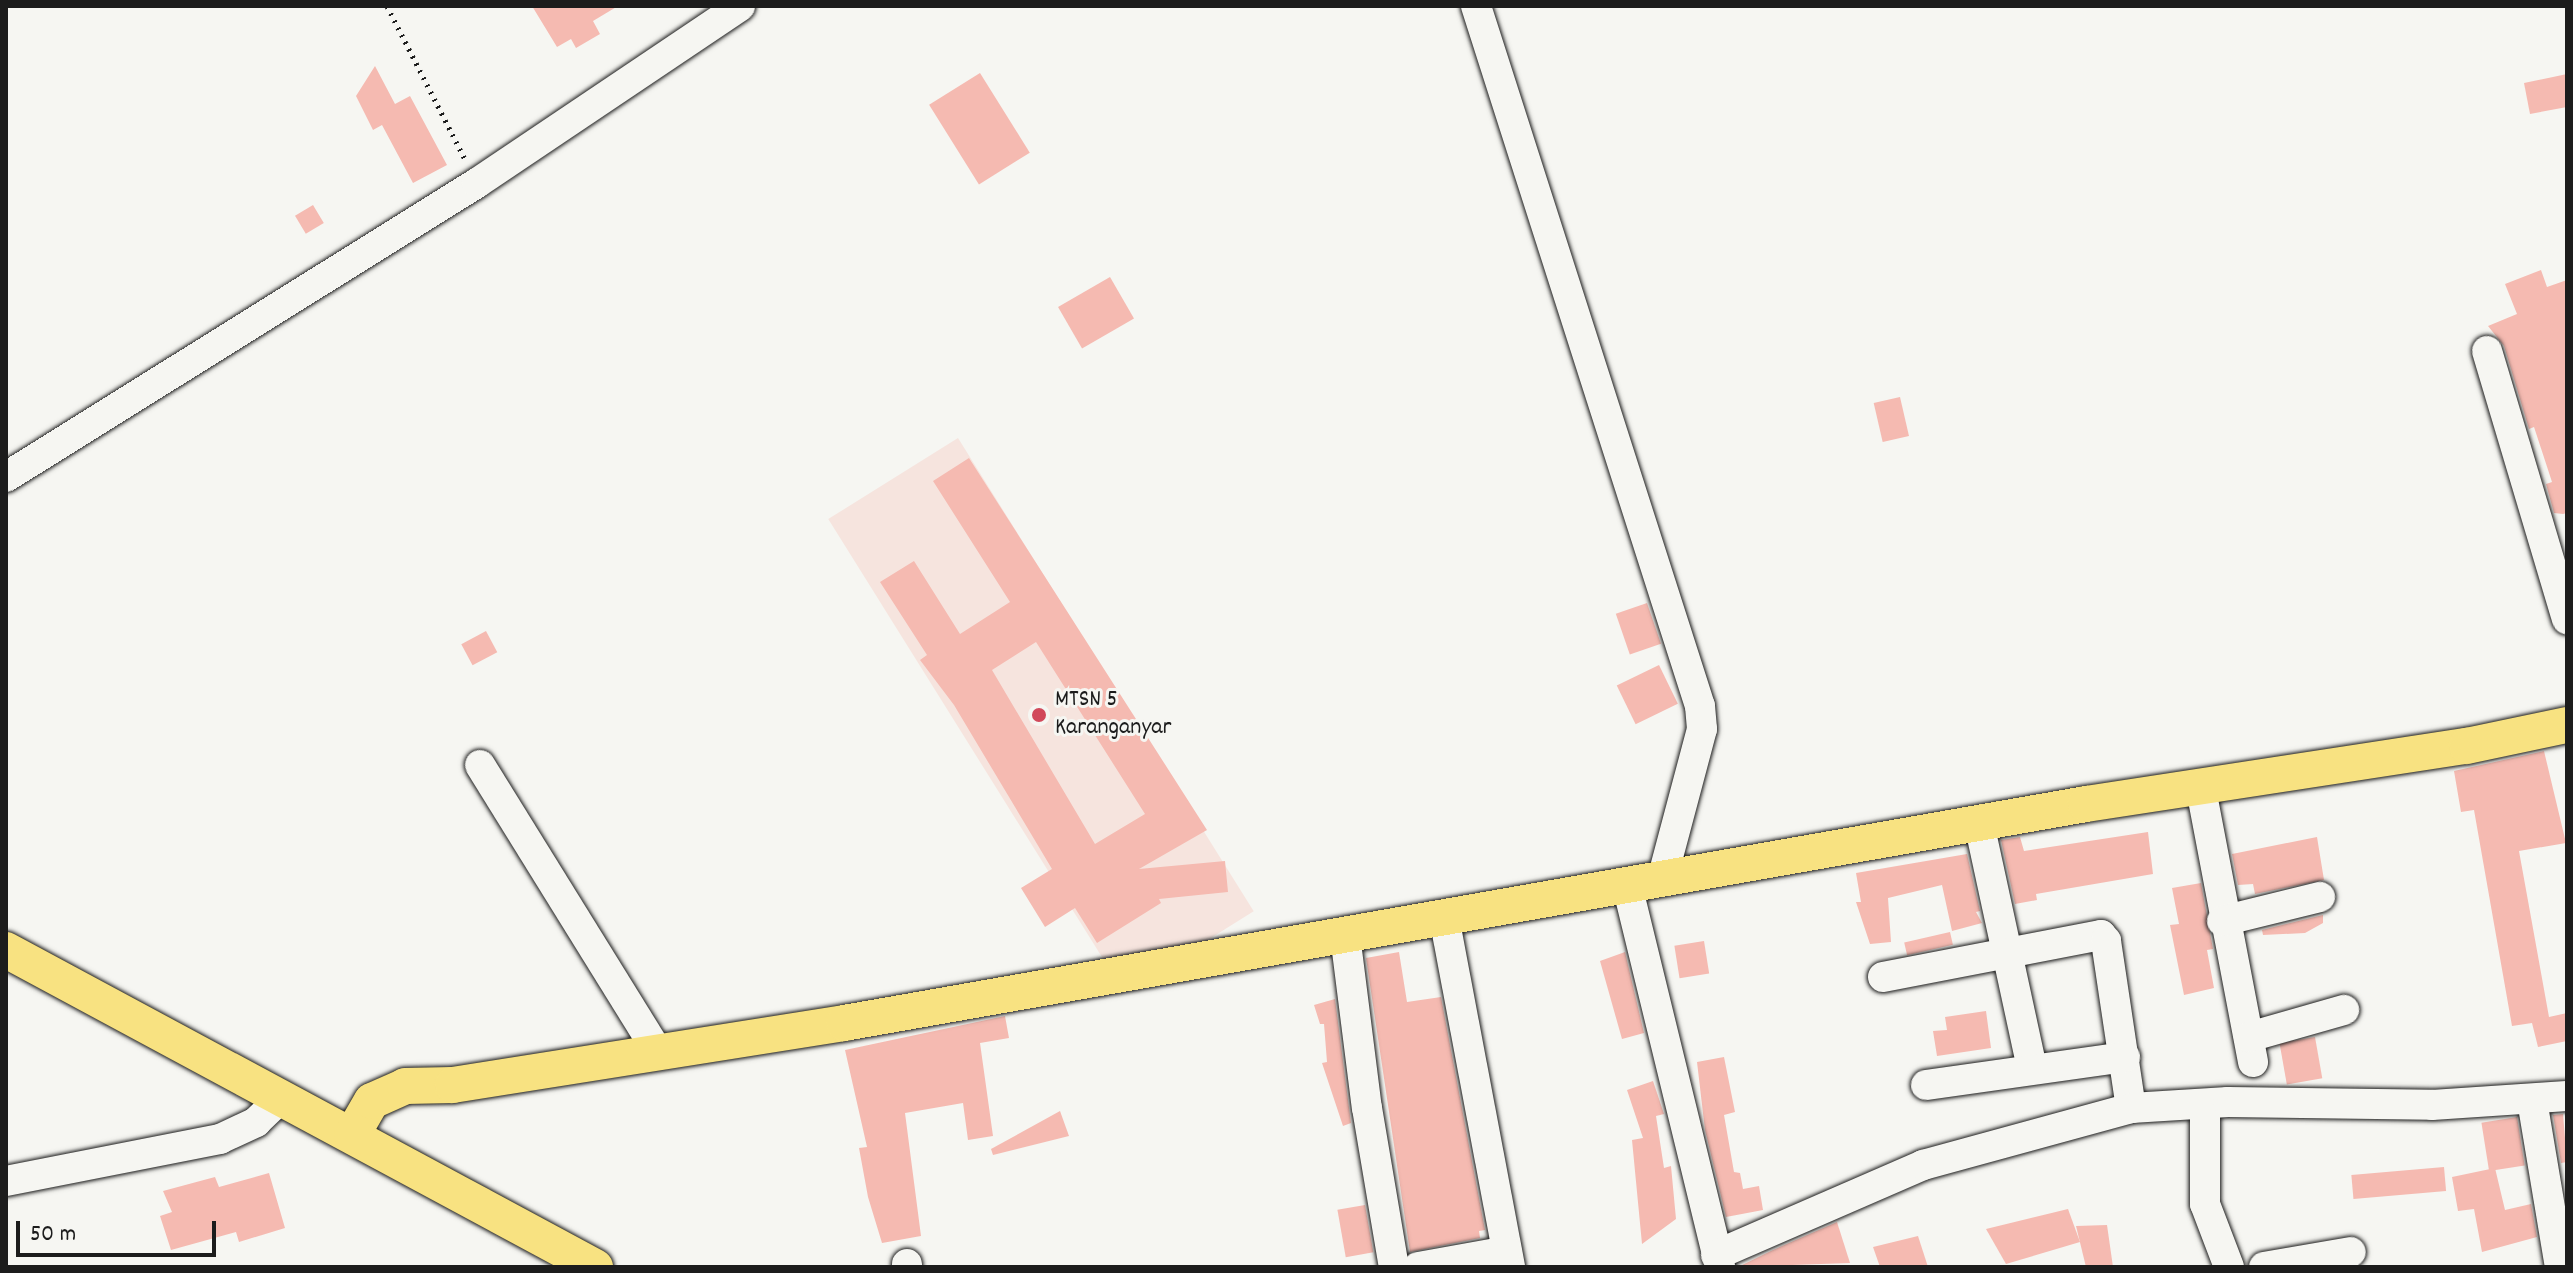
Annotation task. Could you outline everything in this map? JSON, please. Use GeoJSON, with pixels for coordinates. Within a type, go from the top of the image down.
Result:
{"type":"FeatureCollection","features":[{"type":"Feature","properties":{"kind":"main road"},"geometry":{"type":"LineString","coordinates":[[352,1135],[372,1101],[388,1090],[658,1052],[1979,823],[2201,789],[2567,725]]}},
{"type":"Feature","properties":{"kind":"main road"},"geometry":{"type":"LineString","coordinates":[[6,950],[268,1110],[352,1135],[595,1267]]}},
{"type":"Feature","properties":{"kind":"street"},"geometry":{"type":"LineString","coordinates":[[6,477],[477,183],[740,6]]}},
{"type":"Feature","properties":{"kind":"street"},"geometry":{"type":"LineString","coordinates":[[1476,6],[1700,706],[1702,729],[1662,879]]}},
{"type":"Feature","properties":{"kind":"street"},"geometry":{"type":"LineString","coordinates":[[2487,351],[2567,619]]}},
{"type":"Feature","properties":{"kind":"street"},"geometry":{"type":"LineString","coordinates":[[480,765],[658,1052]]}},
{"type":"Feature","properties":{"kind":"street"},"geometry":{"type":"LineString","coordinates":[[2201,789],[2222,921],[2251,1050],[2344,1010]]}},
{"type":"Feature","properties":{"kind":"street"},"geometry":{"type":"LineString","coordinates":[[1979,823],[2004,953],[2032,1068]]}},
{"type":"Feature","properties":{"kind":"street"},"geometry":{"type":"LineString","coordinates":[[1627,885],[1718,1261],[1923,1165],[2131,1108],[2205,1105],[2331,1108],[2567,1096]]}},
{"type":"Feature","properties":{"kind":"street"},"geometry":{"type":"LineString","coordinates":[[2222,921],[2320,897]]}},
{"type":"Feature","properties":{"kind":"street"},"geometry":{"type":"LineString","coordinates":[[1418,1267],[1509,1259],[1444,917]]}},
{"type":"Feature","properties":{"kind":"street"},"geometry":{"type":"LineString","coordinates":[[1345,935],[1367,1108],[1394,1267]]}},
{"type":"Feature","properties":{"kind":"street"},"geometry":{"type":"LineString","coordinates":[[1883,977],[2103,936],[2131,1108]]}},
{"type":"Feature","properties":{"kind":"street"},"geometry":{"type":"LineString","coordinates":[[1926,1085],[2125,1057]]}},
{"type":"Feature","properties":{"kind":"street"},"geometry":{"type":"LineString","coordinates":[[2532,1100],[2560,1267]]}},
{"type":"Feature","properties":{"kind":"street"},"geometry":{"type":"LineString","coordinates":[[2205,1105],[2205,1204],[2229,1267]]}},
{"type":"Feature","properties":{"kind":"street"},"geometry":{"type":"LineString","coordinates":[[6,1181],[220,1139],[268,1110]]}},
{"type":"Feature","properties":{"kind":"street"},"geometry":{"type":"LineString","coordinates":[[2264,1267],[2351,1252]]}},
{"type":"Feature","properties":{"kind":"path"},"geometry":{"type":"LineString","coordinates":[[387,6],[477,183]]}},
{"type":"Feature","properties":{"kind":"shaded area","name":"MTSN 5 Karanganyar"},"geometry":{"type":"Polygon","coordinates":[[[958,438],[1254,911],[1124,992],[828,519],[958,438]]]}},
{"type":"Feature","properties":{"kind":"building"},"geometry":{"type":"Polygon","coordinates":[[[532,6],[618,6],[593,21],[600,34],[576,48],[571,39],[557,47],[532,6]]]}},
{"type":"Feature","properties":{"kind":"building"},"geometry":{"type":"Polygon","coordinates":[[[375,66],[395,104],[410,96],[447,165],[413,183],[382,125],[373,130],[356,96],[375,66]]]}},
{"type":"Feature","properties":{"kind":"building"},"geometry":{"type":"Polygon","coordinates":[[[980,73],[1030,153],[979,185],[929,105],[980,73]]]}},
{"type":"Feature","properties":{"kind":"building"},"geometry":{"type":"Polygon","coordinates":[[[2567,74],[2567,107],[2530,114],[2524,83],[2567,74]]]}},
{"type":"Feature","properties":{"kind":"building"},"geometry":{"type":"Polygon","coordinates":[[[313,205],[324,223],[306,234],[295,216],[313,205]]]}},
{"type":"Feature","properties":{"kind":"building"},"geometry":{"type":"Polygon","coordinates":[[[2541,270],[2547,287],[2567,280],[2567,513],[2563,514],[2554,513],[2546,484],[2552,482],[2534,427],[2529,429],[2504,346],[2488,326],[2517,314],[2505,284],[2541,270]]]}},
{"type":"Feature","properties":{"kind":"building"},"geometry":{"type":"Polygon","coordinates":[[[1110,277],[1134,319],[1082,349],[1058,307],[1110,277]]]}},
{"type":"Feature","properties":{"kind":"building"},"geometry":{"type":"Polygon","coordinates":[[[1900,397],[1909,436],[1883,442],[1874,403],[1900,397]]]}},
{"type":"Feature","properties":{"kind":"building"},"geometry":{"type":"Polygon","coordinates":[[[969,458],[1207,830],[1139,869],[1225,861],[1228,892],[1159,899],[1161,903],[1097,943],[1075,908],[1045,927],[1021,888],[1052,869],[954,705],[920,660],[927,655],[880,582],[914,561],[960,634],[1010,602],[933,481],[969,458]],[[1036,642],[992,670],[1095,844],[1145,814],[1036,642]]]}},
{"type":"Feature","properties":{"kind":"building"},"geometry":{"type":"Polygon","coordinates":[[[1647,603],[1661,644],[1630,654],[1616,614],[1647,603]]]}},
{"type":"Feature","properties":{"kind":"building"},"geometry":{"type":"Polygon","coordinates":[[[486,631],[497,652],[473,665],[461,644],[486,631]]]}},
{"type":"Feature","properties":{"kind":"building"},"geometry":{"type":"Polygon","coordinates":[[[1659,665],[1678,704],[1636,724],[1617,686],[1659,665]]]}},
{"type":"Feature","properties":{"kind":"building"},"geometry":{"type":"Polygon","coordinates":[[[2544,751],[2566,843],[2519,851],[2549,1017],[2567,1013],[2567,1041],[2538,1047],[2532,1023],[2512,1026],[2474,810],[2461,812],[2454,771],[2544,751]]]}},
{"type":"Feature","properties":{"kind":"building"},"geometry":{"type":"Polygon","coordinates":[[[2148,832],[2153,874],[2036,894],[2037,900],[2015,904],[2001,840],[2020,837],[2024,851],[2148,832]]]}},
{"type":"Feature","properties":{"kind":"building"},"geometry":{"type":"Polygon","coordinates":[[[2317,837],[2324,880],[2255,894],[2253,884],[2238,885],[2232,854],[2317,837]]]}},
{"type":"Feature","properties":{"kind":"building"},"geometry":{"type":"Polygon","coordinates":[[[1967,854],[1980,911],[1976,912],[1982,923],[1952,931],[1942,885],[1888,898],[1891,942],[1870,944],[1856,902],[1861,902],[1856,873],[1967,854]]]}},
{"type":"Feature","properties":{"kind":"building"},"geometry":{"type":"Polygon","coordinates":[[[2201,883],[2213,949],[2207,950],[2214,988],[2184,995],[2170,925],[2179,924],[2172,888],[2201,883]]]}},
{"type":"Feature","properties":{"kind":"building"},"geometry":{"type":"Polygon","coordinates":[[[2323,915],[2323,923],[2305,933],[2263,935],[2262,930],[2323,915]]]}},
{"type":"Feature","properties":{"kind":"building"},"geometry":{"type":"Polygon","coordinates":[[[1950,932],[1953,945],[1907,955],[1904,943],[1950,932]]]}},
{"type":"Feature","properties":{"kind":"building"},"geometry":{"type":"Polygon","coordinates":[[[1704,941],[1709,974],[1680,978],[1674,946],[1704,941]]]}},
{"type":"Feature","properties":{"kind":"building"},"geometry":{"type":"Polygon","coordinates":[[[1399,952],[1407,1002],[1441,997],[1485,1230],[1479,1231],[1480,1238],[1410,1252],[1366,958],[1399,952]]]}},
{"type":"Feature","properties":{"kind":"building"},"geometry":{"type":"Polygon","coordinates":[[[1625,952],[1644,1033],[1622,1039],[1600,961],[1625,952]]]}},
{"type":"Feature","properties":{"kind":"building"},"geometry":{"type":"Polygon","coordinates":[[[1335,999],[1351,1123],[1343,1126],[1322,1063],[1327,1062],[1324,1024],[1320,1024],[1314,1005],[1335,999]]]}},
{"type":"Feature","properties":{"kind":"building"},"geometry":{"type":"Polygon","coordinates":[[[1986,1011],[1991,1048],[1937,1056],[1933,1031],[1947,1030],[1945,1017],[1986,1011]]]}},
{"type":"Feature","properties":{"kind":"building"},"geometry":{"type":"Polygon","coordinates":[[[1005,1016],[1009,1038],[980,1043],[993,1136],[968,1140],[963,1103],[905,1113],[921,1236],[882,1243],[868,1197],[859,1148],[867,1147],[845,1050],[1005,1016]]]}},
{"type":"Feature","properties":{"kind":"building"},"geometry":{"type":"Polygon","coordinates":[[[2315,1037],[2322,1078],[2287,1085],[2280,1043],[2315,1037]]]}},
{"type":"Feature","properties":{"kind":"building"},"geometry":{"type":"Polygon","coordinates":[[[1724,1057],[1735,1112],[1724,1115],[1734,1172],[1740,1173],[1743,1189],[1759,1186],[1763,1210],[1726,1217],[1705,1130],[1697,1062],[1724,1057]]]}},
{"type":"Feature","properties":{"kind":"building"},"geometry":{"type":"Polygon","coordinates":[[[1653,1081],[1664,1114],[1656,1116],[1664,1168],[1671,1166],[1676,1219],[1642,1244],[1632,1140],[1643,1138],[1627,1090],[1653,1081]]]}},
{"type":"Feature","properties":{"kind":"building"},"geometry":{"type":"Polygon","coordinates":[[[1060,1111],[1069,1136],[993,1155],[991,1149],[1060,1111]]]}},
{"type":"Feature","properties":{"kind":"building"},"geometry":{"type":"Polygon","coordinates":[[[2563,1114],[2567,1162],[2561,1163],[2553,1115],[2563,1114]]]}},
{"type":"Feature","properties":{"kind":"building"},"geometry":{"type":"Polygon","coordinates":[[[2517,1117],[2525,1165],[2489,1171],[2481,1123],[2517,1117]]]}},
{"type":"Feature","properties":{"kind":"building"},"geometry":{"type":"Polygon","coordinates":[[[2444,1167],[2446,1191],[2353,1199],[2351,1175],[2444,1167]]]}},
{"type":"Feature","properties":{"kind":"building"},"geometry":{"type":"Polygon","coordinates":[[[2495,1168],[2505,1210],[2531,1204],[2537,1237],[2482,1252],[2474,1209],[2458,1211],[2452,1177],[2495,1168]]]}},
{"type":"Feature","properties":{"kind":"building"},"geometry":{"type":"Polygon","coordinates":[[[269,1173],[285,1228],[239,1242],[236,1232],[171,1250],[160,1216],[172,1212],[163,1191],[215,1177],[219,1187],[269,1173]]]}},
{"type":"Feature","properties":{"kind":"building"},"geometry":{"type":"Polygon","coordinates":[[[1365,1205],[1373,1252],[1346,1257],[1337,1210],[1365,1205]]]}},
{"type":"Feature","properties":{"kind":"building"},"geometry":{"type":"Polygon","coordinates":[[[2068,1209],[2080,1242],[2006,1264],[1986,1229],[2068,1209]]]}},
{"type":"Feature","properties":{"kind":"building"},"geometry":{"type":"Polygon","coordinates":[[[1837,1222],[1850,1263],[1738,1267],[1773,1250],[1837,1222]]]}},
{"type":"Feature","properties":{"kind":"building"},"geometry":{"type":"Polygon","coordinates":[[[2107,1225],[2113,1267],[2086,1267],[2076,1226],[2107,1225]]]}},
{"type":"Feature","properties":{"kind":"building"},"geometry":{"type":"Polygon","coordinates":[[[1918,1236],[1928,1267],[1880,1267],[1873,1247],[1918,1236]]]}},
{"type":"Feature","properties":{"kind":"place","name":"MTSN 5 Karanganyar"},"geometry":{"type":"Point","coordinates":[1039,715]}}]}
